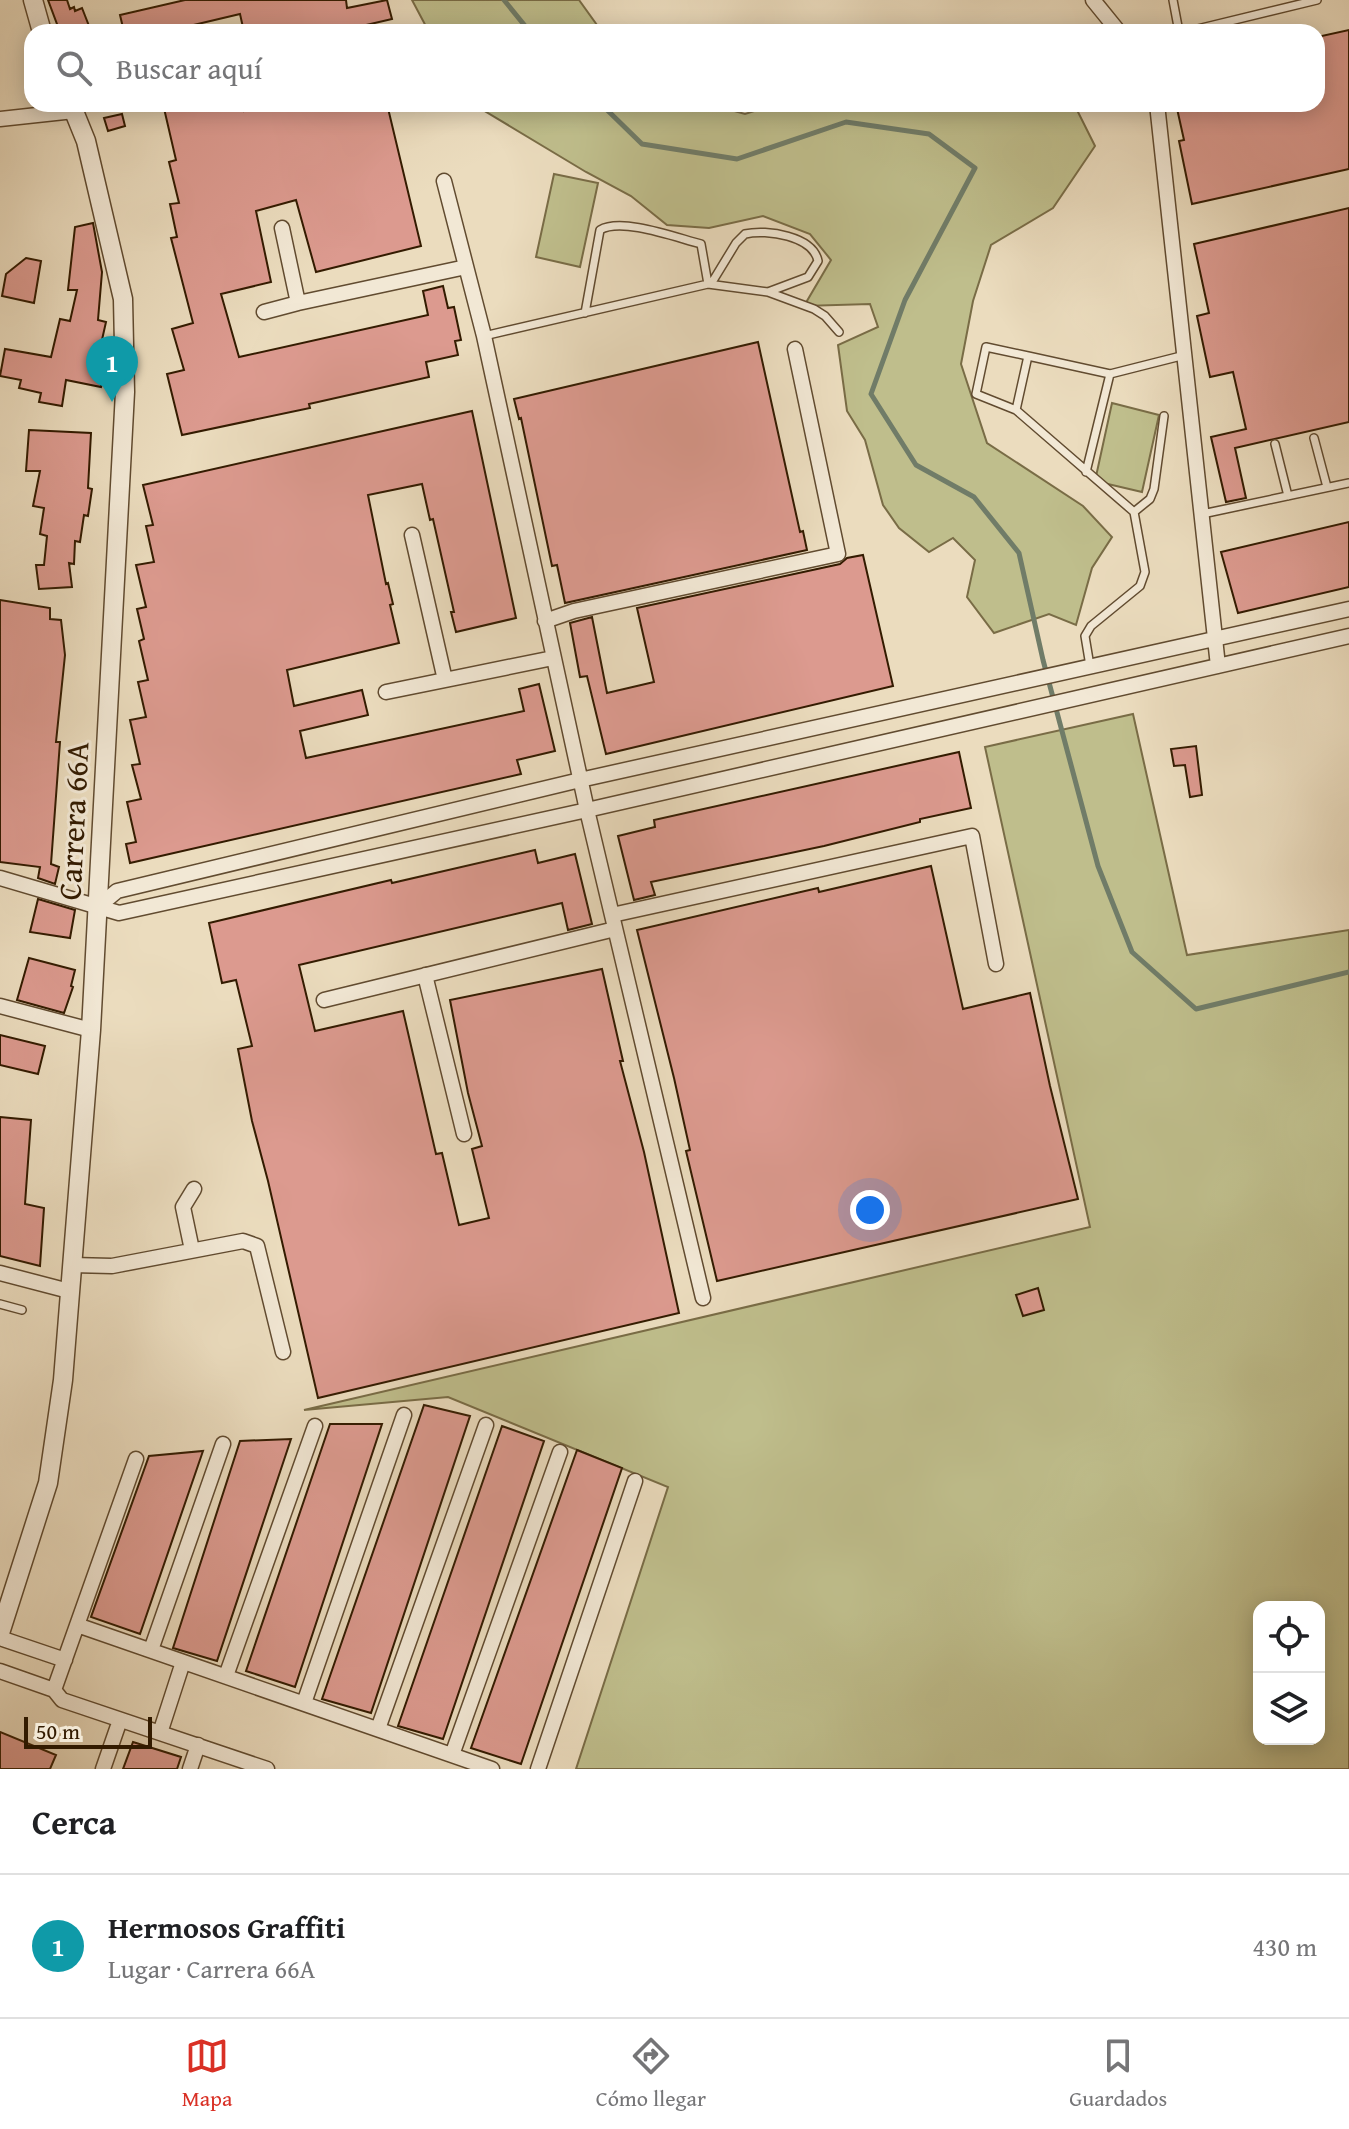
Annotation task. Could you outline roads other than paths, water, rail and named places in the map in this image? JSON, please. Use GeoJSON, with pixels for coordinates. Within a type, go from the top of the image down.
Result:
{"type":"FeatureCollection","features":[{"type":"Feature","properties":{"kind":"street"},"geometry":{"type":"LineString","coordinates":[[33,0],[40,24]]}},
{"type":"Feature","properties":{"kind":"street"},"geometry":{"type":"LineString","coordinates":[[1093,0],[1112,24]]}},
{"type":"Feature","properties":{"kind":"street"},"geometry":{"type":"LineString","coordinates":[[0,119],[46,112]]}},
{"type":"Feature","properties":{"kind":"street","name":"Carrera 66A"},"geometry":{"type":"LineString","coordinates":[[0,1635],[3,1612],[48,1483],[63,1380],[99,906],[125,392],[123,299],[86,141],[75,112]]}},
{"type":"Feature","properties":{"kind":"street"},"geometry":{"type":"LineString","coordinates":[[1158,112],[1218,666]]}},
{"type":"Feature","properties":{"kind":"street"},"geometry":{"type":"LineString","coordinates":[[444,181],[484,336],[580,780],[703,1298]]}},
{"type":"Feature","properties":{"kind":"street"},"geometry":{"type":"LineString","coordinates":[[282,228],[298,303]]}},
{"type":"Feature","properties":{"kind":"street"},"geometry":{"type":"LineString","coordinates":[[264,312],[466,267]]}},
{"type":"Feature","properties":{"kind":"street"},"geometry":{"type":"LineString","coordinates":[[545,621],[574,611],[838,554],[795,349]]}},
{"type":"Feature","properties":{"kind":"street"},"geometry":{"type":"LineString","coordinates":[[412,535],[445,680]]}},
{"type":"Feature","properties":{"kind":"street"},"geometry":{"type":"LineString","coordinates":[[99,906],[117,891],[580,780],[1349,609]]}},
{"type":"Feature","properties":{"kind":"street"},"geometry":{"type":"LineString","coordinates":[[0,878],[119,913],[1349,636]]}},
{"type":"Feature","properties":{"kind":"street"},"geometry":{"type":"LineString","coordinates":[[386,692],[553,658]]}},
{"type":"Feature","properties":{"kind":"street"},"geometry":{"type":"LineString","coordinates":[[324,1000],[613,922],[972,836],[996,964]]}},
{"type":"Feature","properties":{"kind":"street"},"geometry":{"type":"LineString","coordinates":[[425,975],[464,1134]]}},
{"type":"Feature","properties":{"kind":"street"},"geometry":{"type":"LineString","coordinates":[[0,1006],[91,1030]]}},
{"type":"Feature","properties":{"kind":"street"},"geometry":{"type":"LineString","coordinates":[[192,1250],[183,1207],[194,1189]]}},
{"type":"Feature","properties":{"kind":"street"},"geometry":{"type":"LineString","coordinates":[[72,1265],[112,1266],[243,1241],[257,1246],[283,1352]]}},
{"type":"Feature","properties":{"kind":"street"},"geometry":{"type":"LineString","coordinates":[[0,1273],[69,1291]]}},
{"type":"Feature","properties":{"kind":"street"},"geometry":{"type":"LineString","coordinates":[[304,1703],[404,1415]]}},
{"type":"Feature","properties":{"kind":"street"},"geometry":{"type":"LineString","coordinates":[[378,1729],[486,1425]]}},
{"type":"Feature","properties":{"kind":"street"},"geometry":{"type":"LineString","coordinates":[[226,1676],[315,1426]]}},
{"type":"Feature","properties":{"kind":"street"},"geometry":{"type":"LineString","coordinates":[[151,1650],[223,1444]]}},
{"type":"Feature","properties":{"kind":"street"},"geometry":{"type":"LineString","coordinates":[[452,1755],[560,1452]]}},
{"type":"Feature","properties":{"kind":"street"},"geometry":{"type":"LineString","coordinates":[[54,1690],[136,1459]]}},
{"type":"Feature","properties":{"kind":"street"},"geometry":{"type":"LineString","coordinates":[[538,1769],[635,1481]]}},
{"type":"Feature","properties":{"kind":"street","name":"Carrera 66A"},"geometry":{"type":"LineString","coordinates":[[0,1590],[29,1543]]}},
{"type":"Feature","properties":{"kind":"street"},"geometry":{"type":"LineString","coordinates":[[77,1625],[483,1768]]}},
{"type":"Feature","properties":{"kind":"street"},"geometry":{"type":"LineString","coordinates":[[0,1635],[65,1660]]}},
{"type":"Feature","properties":{"kind":"street"},"geometry":{"type":"LineString","coordinates":[[160,1733],[183,1662]]}},
{"type":"Feature","properties":{"kind":"street"},"geometry":{"type":"LineString","coordinates":[[0,1671],[54,1690],[62,1700],[267,1769]]}},
{"type":"Feature","properties":{"kind":"street"},"geometry":{"type":"LineString","coordinates":[[103,1769],[120,1720]]}},
{"type":"Feature","properties":{"kind":"street"},"geometry":{"type":"LineString","coordinates":[[190,1769],[198,1745]]}},
{"type":"Feature","properties":{"kind":"lane"},"geometry":{"type":"LineString","coordinates":[[1173,0],[1180,24]]}},
{"type":"Feature","properties":{"kind":"lane"},"geometry":{"type":"LineString","coordinates":[[1216,24],[1317,0]]}},
{"type":"Feature","properties":{"kind":"lane"},"geometry":{"type":"LineString","coordinates":[[585,313],[600,230],[608,226],[641,229],[701,244],[710,284]]}},
{"type":"Feature","properties":{"kind":"lane"},"geometry":{"type":"LineString","coordinates":[[710,284],[745,234],[774,233],[800,242],[815,252],[818,261],[808,277],[768,292]]}},
{"type":"Feature","properties":{"kind":"lane"},"geometry":{"type":"LineString","coordinates":[[484,336],[710,284],[768,292],[814,309],[839,332]]}},
{"type":"Feature","properties":{"kind":"lane"},"geometry":{"type":"LineString","coordinates":[[1090,666],[1085,636],[1091,626],[1140,586],[1145,572],[1134,512],[1016,410],[976,394],[986,347],[1110,374],[1185,355]]}},
{"type":"Feature","properties":{"kind":"lane"},"geometry":{"type":"LineString","coordinates":[[1016,410],[1028,356]]}},
{"type":"Feature","properties":{"kind":"lane"},"geometry":{"type":"LineString","coordinates":[[1086,472],[1110,374]]}},
{"type":"Feature","properties":{"kind":"lane"},"geometry":{"type":"LineString","coordinates":[[1134,512],[1150,499],[1154,489],[1164,416]]}},
{"type":"Feature","properties":{"kind":"lane"},"geometry":{"type":"LineString","coordinates":[[1314,438],[1327,487]]}},
{"type":"Feature","properties":{"kind":"lane"},"geometry":{"type":"LineString","coordinates":[[1275,444],[1288,496]]}},
{"type":"Feature","properties":{"kind":"lane"},"geometry":{"type":"LineString","coordinates":[[1202,514],[1349,483]]}},
{"type":"Feature","properties":{"kind":"lane"},"geometry":{"type":"LineString","coordinates":[[0,1304],[22,1310]]}},
{"type":"Feature","properties":{"kind":"waterway"},"geometry":{"type":"LineString","coordinates":[[504,0],[524,24]]}},
{"type":"Feature","properties":{"kind":"waterway"},"geometry":{"type":"LineString","coordinates":[[609,112],[642,144],[737,159],[846,122],[929,134],[975,168],[905,300],[871,394],[916,465],[974,497],[1019,553],[1043,660],[1098,866],[1132,952],[1196,1009],[1349,972]]}},
{"type":"Feature","properties":{"kind":"place","name":"Hermosos Graffiti"},"geometry":{"type":"Point","coordinates":[112,402]}}]}
